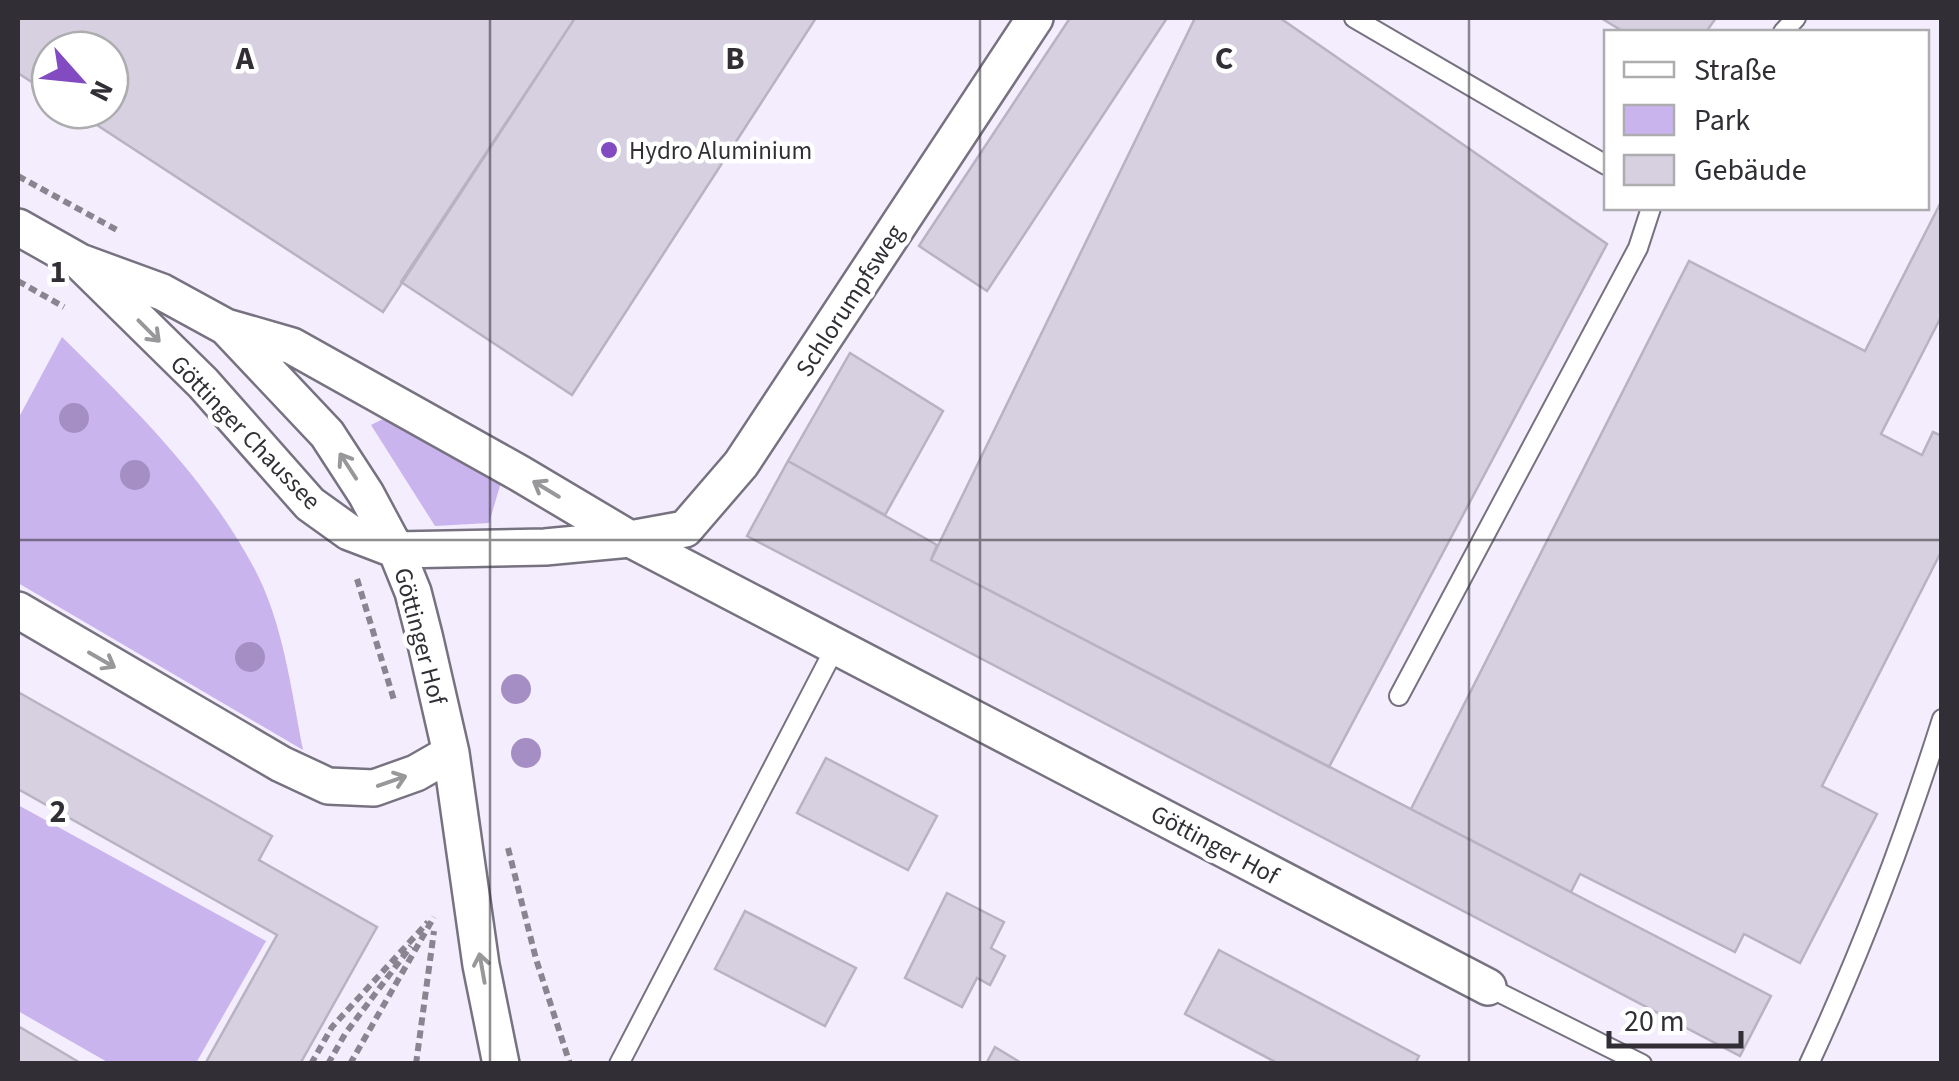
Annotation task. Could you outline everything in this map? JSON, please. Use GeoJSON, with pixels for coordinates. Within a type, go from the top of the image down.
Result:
{"type":"FeatureCollection","features":[{"type":"Feature","properties":{"kind":"street","name":"Schlorumpfsweg"},"geometry":{"type":"LineString","coordinates":[[630,539],[684,529],[741,464],[1035,18]]}},
{"type":"Feature","properties":{"kind":"street","name":"Göttinger Chaussee"},"geometry":{"type":"LineString","coordinates":[[18,226],[80,262],[162,292],[226,327],[292,346],[630,539]]}},
{"type":"Feature","properties":{"kind":"street","name":"Göttinger Chaussee"},"geometry":{"type":"LineString","coordinates":[[80,262],[203,384],[310,504],[349,532],[396,550]]}},
{"type":"Feature","properties":{"kind":"street","name":"Göttinger Chaussee"},"geometry":{"type":"LineString","coordinates":[[226,327],[327,434],[396,550]]}},
{"type":"Feature","properties":{"kind":"street","name":"Göttinger Hof"},"geometry":{"type":"LineString","coordinates":[[501,1064],[482,965],[451,753],[417,606],[396,550],[545,548],[630,539],[1488,987]]}},
{"type":"Feature","properties":{"kind":"street"},"geometry":{"type":"LineString","coordinates":[[18,610],[282,764],[328,786],[374,788],[416,774],[451,753]]}},
{"type":"Feature","properties":{"kind":"lane"},"geometry":{"type":"LineString","coordinates":[[1354,18],[1604,164]]}},
{"type":"Feature","properties":{"kind":"lane"},"geometry":{"type":"LineString","coordinates":[[1399,696],[1638,248],[1649,210]]}},
{"type":"Feature","properties":{"kind":"lane"},"geometry":{"type":"LineString","coordinates":[[619,1064],[837,644]]}},
{"type":"Feature","properties":{"kind":"lane"},"geometry":{"type":"LineString","coordinates":[[1809,1064],[1911,818],[1942,718]]}},
{"type":"Feature","properties":{"kind":"lane"},"geometry":{"type":"LineString","coordinates":[[1488,987],[1642,1064]]}},
{"type":"Feature","properties":{"kind":"path"},"geometry":{"type":"LineString","coordinates":[[357,578],[395,702]]}},
{"type":"Feature","properties":{"kind":"path"},"geometry":{"type":"LineString","coordinates":[[311,1064],[332,1027],[436,913]]}},
{"type":"Feature","properties":{"kind":"path"},"geometry":{"type":"LineString","coordinates":[[328,1064],[436,913]]}},
{"type":"Feature","properties":{"kind":"path"},"geometry":{"type":"LineString","coordinates":[[350,1064],[436,913]]}},
{"type":"Feature","properties":{"kind":"path"},"geometry":{"type":"LineString","coordinates":[[416,1064],[436,913]]}},
{"type":"Feature","properties":{"kind":"green space"},"geometry":{"type":"Polygon","coordinates":[[[62,337],[141,417],[190,473],[234,533],[272,609],[303,750],[18,583],[18,419],[62,337]]]}},
{"type":"Feature","properties":{"kind":"green space"},"geometry":{"type":"Polygon","coordinates":[[[391,415],[502,479],[489,523],[435,526],[371,425],[391,415]]]}},
{"type":"Feature","properties":{"kind":"green space"},"geometry":{"type":"Polygon","coordinates":[[[18,805],[266,941],[196,1063],[109,1063],[18,1011],[18,805]]]}},
{"type":"Feature","properties":{"kind":"building"},"geometry":{"type":"Polygon","coordinates":[[[18,18],[575,18],[383,312],[105,130],[130,130],[130,30],[30,30],[30,81],[18,73],[18,18]]]}},
{"type":"Feature","properties":{"kind":"building","name":"Hydro Aluminium"},"geometry":{"type":"Polygon","coordinates":[[[575,18],[816,18],[572,395],[401,282],[575,18]]]}},
{"type":"Feature","properties":{"kind":"building"},"geometry":{"type":"Polygon","coordinates":[[[1070,18],[1167,18],[987,291],[919,246],[1070,18]]]}},
{"type":"Feature","properties":{"kind":"building"},"geometry":{"type":"Polygon","coordinates":[[[1195,18],[1280,18],[1607,244],[1329,767],[931,560],[1195,18]]]}},
{"type":"Feature","properties":{"kind":"building"},"geometry":{"type":"Polygon","coordinates":[[[1601,18],[1716,18],[1707,30],[1621,30],[1601,18]]]}},
{"type":"Feature","properties":{"kind":"building"},"geometry":{"type":"Polygon","coordinates":[[[1942,200],[1942,315],[1881,434],[1922,455],[1933,432],[1942,436],[1942,550],[1822,786],[1877,814],[1800,963],[1744,934],[1735,952],[1580,874],[1571,892],[1411,809],[1689,261],[1865,351],[1942,200]]]}},
{"type":"Feature","properties":{"kind":"building"},"geometry":{"type":"Polygon","coordinates":[[[850,353],[943,411],[885,515],[788,461],[850,353]]]}},
{"type":"Feature","properties":{"kind":"building"},"geometry":{"type":"Polygon","coordinates":[[[788,461],[937,545],[931,560],[1771,996],[1740,1056],[747,536],[788,461]]]}},
{"type":"Feature","properties":{"kind":"building"},"geometry":{"type":"Polygon","coordinates":[[[18,692],[272,836],[259,860],[377,927],[300,1064],[205,1064],[277,935],[18,789],[18,692]]]}},
{"type":"Feature","properties":{"kind":"building"},"geometry":{"type":"Polygon","coordinates":[[[826,758],[937,816],[908,870],[797,813],[826,758]]]}},
{"type":"Feature","properties":{"kind":"building"},"geometry":{"type":"Polygon","coordinates":[[[947,893],[1004,922],[991,948],[1005,956],[990,985],[977,978],[962,1007],[905,978],[947,893]]]}},
{"type":"Feature","properties":{"kind":"building"},"geometry":{"type":"Polygon","coordinates":[[[745,911],[856,968],[825,1026],[715,969],[745,911]]]}},
{"type":"Feature","properties":{"kind":"building"},"geometry":{"type":"Polygon","coordinates":[[[1219,950],[1419,1056],[1415,1064],[1279,1064],[1185,1014],[1219,950]]]}},
{"type":"Feature","properties":{"kind":"building"},"geometry":{"type":"Polygon","coordinates":[[[18,1026],[82,1064],[18,1064],[18,1026]]]}},
{"type":"Feature","properties":{"kind":"building"},"geometry":{"type":"Polygon","coordinates":[[[995,1047],[1023,1064],[986,1064],[995,1047]]]}},
{"type":"Feature","properties":{"kind":"place","name":"Hydro Aluminium"},"geometry":{"type":"Point","coordinates":[609,150]}}]}
